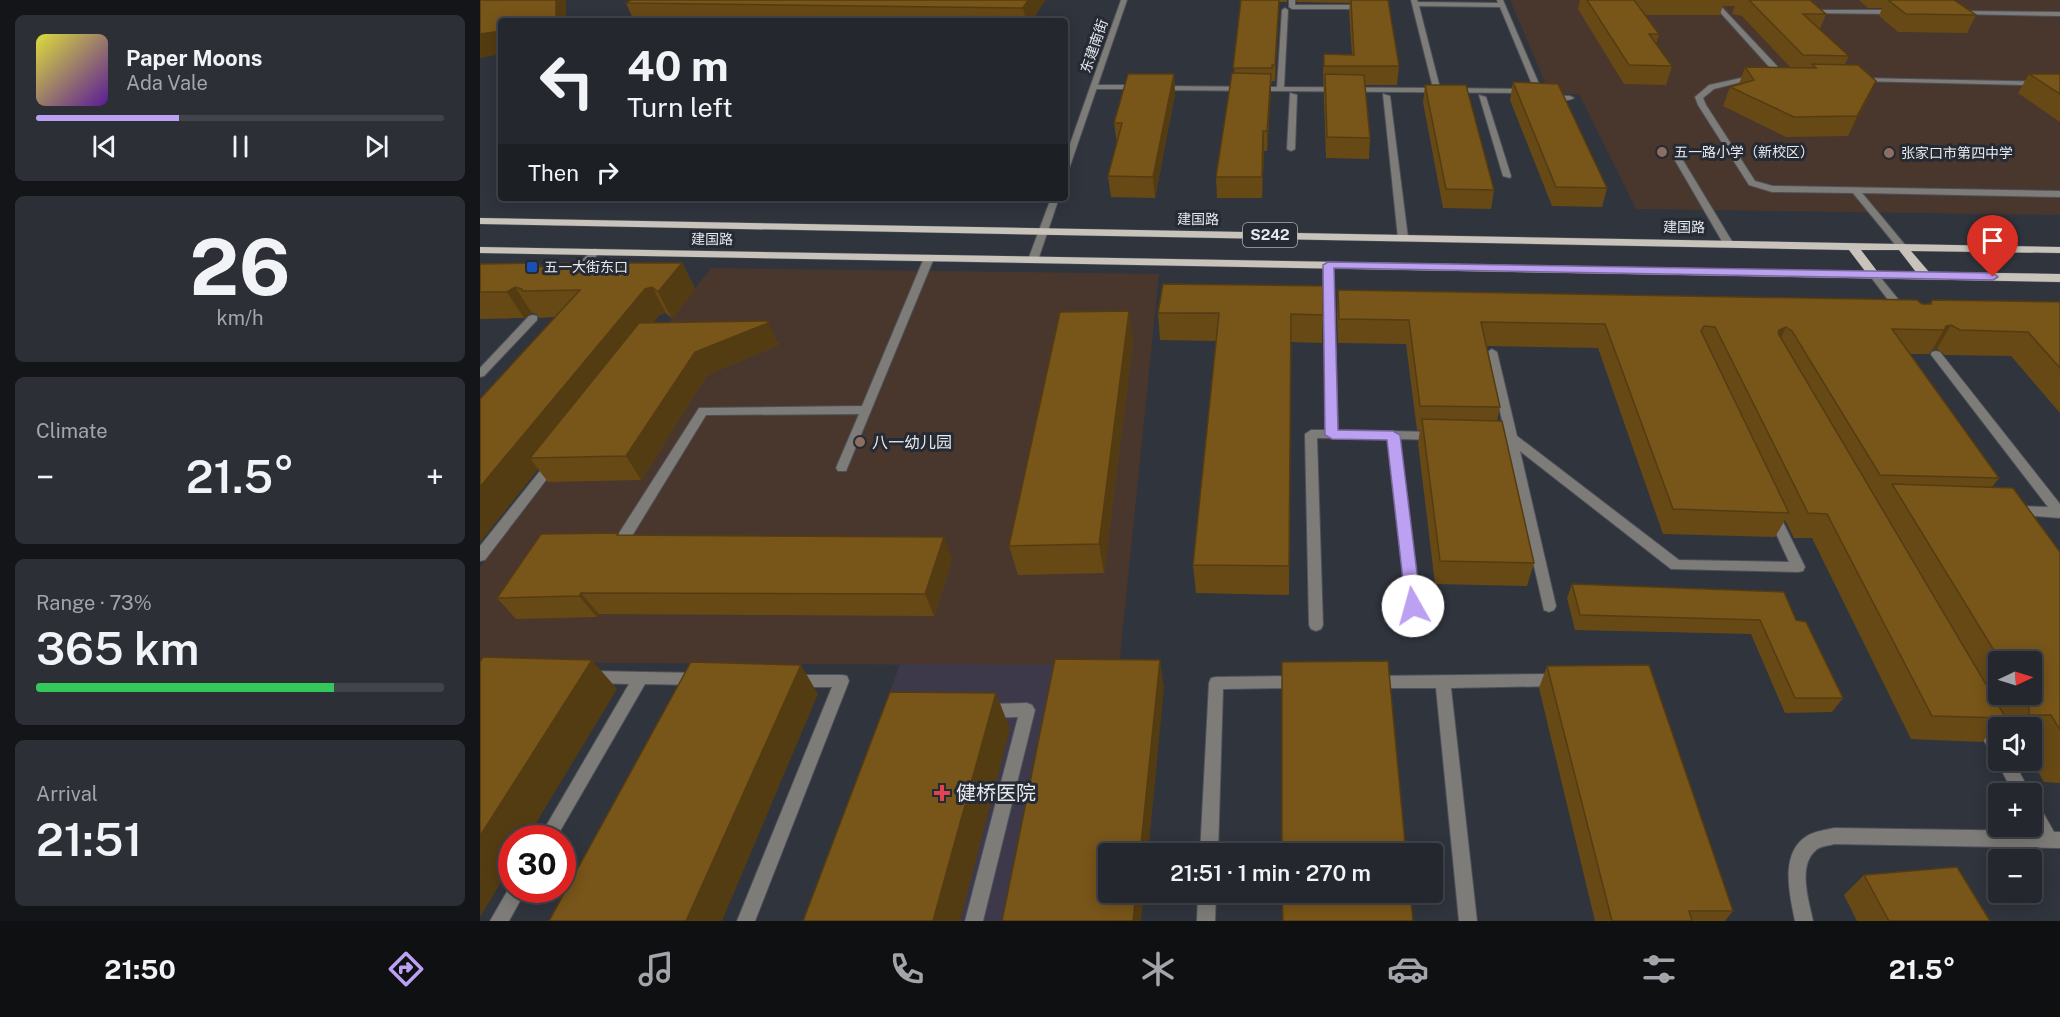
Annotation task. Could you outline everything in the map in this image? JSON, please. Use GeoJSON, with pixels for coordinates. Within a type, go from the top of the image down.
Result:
{"type":"FeatureCollection","features":[{"type":"Feature","properties":{"kind":"main road","name":"建国路"},"geometry":{"type":"LineString","coordinates":[[480,221],[2060,249]]}},
{"type":"Feature","properties":{"kind":"main road"},"geometry":{"type":"LineString","coordinates":[[1851,245],[1874,274]]}},
{"type":"Feature","properties":{"kind":"main road"},"geometry":{"type":"LineString","coordinates":[[1901,246],[1926,275]]}},
{"type":"Feature","properties":{"kind":"main road","name":"建国路"},"geometry":{"type":"LineString","coordinates":[[480,250],[2060,278]]}},
{"type":"Feature","properties":{"kind":"street","name":"东建南街"},"geometry":{"type":"LineString","coordinates":[[1068,161],[1124,0]]}},
{"type":"Feature","properties":{"kind":"street"},"geometry":{"type":"LineString","coordinates":[[1292,0],[1292,7],[1340,4],[1368,7]]}},
{"type":"Feature","properties":{"kind":"street"},"geometry":{"type":"LineString","coordinates":[[1712,0],[1775,67],[1774,74]]}},
{"type":"Feature","properties":{"kind":"street"},"geometry":{"type":"LineString","coordinates":[[1094,87],[1538,91],[1501,2],[1414,2],[1437,90]]}},
{"type":"Feature","properties":{"kind":"street"},"geometry":{"type":"LineString","coordinates":[[1945,9],[1955,12],[2060,14]]}},
{"type":"Feature","properties":{"kind":"street"},"geometry":{"type":"LineString","coordinates":[[1280,89],[1285,10]]}},
{"type":"Feature","properties":{"kind":"street"},"geometry":{"type":"LineString","coordinates":[[1722,10],[1734,10]]}},
{"type":"Feature","properties":{"kind":"street"},"geometry":{"type":"LineString","coordinates":[[1803,11],[1908,12]]}},
{"type":"Feature","properties":{"kind":"street"},"geometry":{"type":"LineString","coordinates":[[1787,77],[1774,74],[1712,87],[1699,97],[1752,183],[1772,189],[2060,194]]}},
{"type":"Feature","properties":{"kind":"street"},"geometry":{"type":"LineString","coordinates":[[1853,80],[2060,84]]}},
{"type":"Feature","properties":{"kind":"street"},"geometry":{"type":"LineString","coordinates":[[1184,93],[1570,98]]}},
{"type":"Feature","properties":{"kind":"street"},"geometry":{"type":"LineString","coordinates":[[1291,149],[1293,94]]}},
{"type":"Feature","properties":{"kind":"street"},"geometry":{"type":"LineString","coordinates":[[1386,96],[1403,237]]}},
{"type":"Feature","properties":{"kind":"street"},"geometry":{"type":"LineString","coordinates":[[1482,97],[1507,176]]}},
{"type":"Feature","properties":{"kind":"street"},"geometry":{"type":"LineString","coordinates":[[1677,157],[1728,243]]}},
{"type":"Feature","properties":{"kind":"street"},"geometry":{"type":"LineString","coordinates":[[1856,191],[1901,246]]}},
{"type":"Feature","properties":{"kind":"street"},"geometry":{"type":"LineString","coordinates":[[1033,260],[1054,201]]}},
{"type":"Feature","properties":{"kind":"street"},"geometry":{"type":"LineString","coordinates":[[567,282],[595,252]]}},
{"type":"Feature","properties":{"kind":"street"},"geometry":{"type":"LineString","coordinates":[[842,468],[929,258]]}},
{"type":"Feature","properties":{"kind":"street"},"geometry":{"type":"LineString","coordinates":[[1328,265],[1332,435]]}},
{"type":"Feature","properties":{"kind":"street"},"geometry":{"type":"LineString","coordinates":[[1874,274],[1912,324]]}},
{"type":"Feature","properties":{"kind":"street"},"geometry":{"type":"LineString","coordinates":[[480,374],[533,318]]}},
{"type":"Feature","properties":{"kind":"street"},"geometry":{"type":"LineString","coordinates":[[1492,352],[1550,606]]}},
{"type":"Feature","properties":{"kind":"street"},"geometry":{"type":"LineString","coordinates":[[1936,354],[2060,513]]}},
{"type":"Feature","properties":{"kind":"street"},"geometry":{"type":"LineString","coordinates":[[619,545],[703,411],[866,410]]}},
{"type":"Feature","properties":{"kind":"street"},"geometry":{"type":"LineString","coordinates":[[1316,625],[1311,434],[1452,437]]}},
{"type":"Feature","properties":{"kind":"street"},"geometry":{"type":"LineString","coordinates":[[1393,435],[1416,627]]}},
{"type":"Feature","properties":{"kind":"street"},"geometry":{"type":"LineString","coordinates":[[1476,437],[1511,438],[1676,565],[1798,567],[1768,503]]}},
{"type":"Feature","properties":{"kind":"street"},"geometry":{"type":"LineString","coordinates":[[480,556],[558,456]]}},
{"type":"Feature","properties":{"kind":"street"},"geometry":{"type":"LineString","coordinates":[[2000,510],[2060,513]]}},
{"type":"Feature","properties":{"kind":"street"},"geometry":{"type":"LineString","coordinates":[[581,676],[706,679],[689,700]]}},
{"type":"Feature","properties":{"kind":"street"},"geometry":{"type":"LineString","coordinates":[[555,825],[641,678]]}},
{"type":"Feature","properties":{"kind":"street"},"geometry":{"type":"LineString","coordinates":[[746,921],[842,681],[783,680]]}},
{"type":"Feature","properties":{"kind":"street"},"geometry":{"type":"LineString","coordinates":[[1359,682],[1569,680]]}},
{"type":"Feature","properties":{"kind":"street"},"geometry":{"type":"LineString","coordinates":[[1443,681],[1468,921]]}},
{"type":"Feature","properties":{"kind":"street"},"geometry":{"type":"LineString","coordinates":[[1209,843],[1216,683],[1312,682]]}},
{"type":"Feature","properties":{"kind":"street"},"geometry":{"type":"LineString","coordinates":[[1975,709],[1988,732]]}},
{"type":"Feature","properties":{"kind":"street"},"geometry":{"type":"LineString","coordinates":[[971,711],[1027,710],[974,921]]}},
{"type":"Feature","properties":{"kind":"street"},"geometry":{"type":"LineString","coordinates":[[2042,823],[2055,840]]}},
{"type":"Feature","properties":{"kind":"street"},"geometry":{"type":"LineString","coordinates":[[1804,921],[1797,886],[1799,860],[1811,844],[1827,838],[1834,836],[2055,840]]}},
{"type":"Feature","properties":{"kind":"street"},"geometry":{"type":"LineString","coordinates":[[499,921],[509,903]]}},
{"type":"Feature","properties":{"kind":"street"},"geometry":{"type":"LineString","coordinates":[[1206,921],[1207,903]]}},
{"type":"Feature","properties":{"kind":"shaded area","name":"张家口市第四中学"},"geometry":{"type":"Polygon","coordinates":[[[1510,0],[2060,0],[2060,215],[1636,209],[1579,94],[1550,94],[1510,0]]]}},
{"type":"Feature","properties":{"kind":"shaded area","name":"八一幼儿园"},"geometry":{"type":"Polygon","coordinates":[[[711,268],[1159,274],[1119,666],[480,662],[480,567],[711,268]]]}},
{"type":"Feature","properties":{"kind":"shaded area","name":"健桥医院"},"geometry":{"type":"Polygon","coordinates":[[[900,664],[1059,665],[1003,921],[806,921],[900,664]]]}},
{"type":"Feature","properties":{"kind":"building"},"geometry":{"type":"Polygon","coordinates":[[[480,0],[556,0],[556,18],[498,18],[498,31],[480,34],[480,0]]]}},
{"type":"Feature","properties":{"kind":"building"},"geometry":{"type":"Polygon","coordinates":[[[631,0],[1028,0],[1023,8],[626,3],[631,0]]]}},
{"type":"Feature","properties":{"kind":"building"},"geometry":{"type":"Polygon","coordinates":[[[1241,0],[1279,0],[1275,65],[1272,65],[1272,68],[1233,68],[1241,0]]]}},
{"type":"Feature","properties":{"kind":"building"},"geometry":{"type":"Polygon","coordinates":[[[1351,0],[1388,0],[1399,66],[1324,66],[1324,54],[1354,55],[1351,0]]]}},
{"type":"Feature","properties":{"kind":"building"},"geometry":{"type":"Polygon","coordinates":[[[1587,0],[1634,0],[1659,34],[1649,34],[1672,66],[1629,65],[1587,0]]]}},
{"type":"Feature","properties":{"kind":"building"},"geometry":{"type":"Polygon","coordinates":[[[1749,0],[1810,0],[1826,14],[1803,14],[1849,56],[1803,55],[1749,0]]]}},
{"type":"Feature","properties":{"kind":"building"},"geometry":{"type":"Polygon","coordinates":[[[1888,0],[1954,0],[1976,15],[1906,14],[1888,0]]]}},
{"type":"Feature","properties":{"kind":"building"},"geometry":{"type":"Polygon","coordinates":[[[1812,64],[1858,65],[1876,81],[1857,116],[1794,117],[1730,87],[1754,80],[1745,67],[1816,68],[1812,64]]]}},
{"type":"Feature","properties":{"kind":"building"},"geometry":{"type":"Polygon","coordinates":[[[1232,73],[1271,74],[1267,131],[1263,131],[1262,177],[1216,177],[1232,73]]]}},
{"type":"Feature","properties":{"kind":"building"},"geometry":{"type":"Polygon","coordinates":[[[1128,74],[1174,74],[1153,177],[1108,176],[1122,123],[1114,123],[1128,74]]]}},
{"type":"Feature","properties":{"kind":"building"},"geometry":{"type":"Polygon","coordinates":[[[1325,74],[1364,75],[1370,138],[1327,137],[1325,74]]]}},
{"type":"Feature","properties":{"kind":"building"},"geometry":{"type":"Polygon","coordinates":[[[2029,74],[2060,74],[2060,94],[2029,74]]]}},
{"type":"Feature","properties":{"kind":"building"},"geometry":{"type":"Polygon","coordinates":[[[1513,82],[1558,84],[1607,188],[1556,187],[1513,82]]]}},
{"type":"Feature","properties":{"kind":"building"},"geometry":{"type":"Polygon","coordinates":[[[1425,85],[1466,85],[1494,190],[1446,189],[1425,85]]]}},
{"type":"Feature","properties":{"kind":"building"},"geometry":{"type":"Polygon","coordinates":[[[539,263],[539,267],[547,267],[552,263],[682,263],[658,292],[652,287],[645,289],[480,487],[480,399],[580,290],[522,291],[515,287],[507,292],[480,292],[480,264],[539,263]]]}},
{"type":"Feature","properties":{"kind":"building"},"geometry":{"type":"Polygon","coordinates":[[[1163,284],[1323,286],[1323,315],[1291,314],[1289,566],[1193,565],[1219,313],[1158,313],[1163,284]]]}},
{"type":"Feature","properties":{"kind":"building"},"geometry":{"type":"Polygon","coordinates":[[[1338,290],[1917,300],[1922,304],[1931,304],[1932,300],[2060,302],[2060,368],[2028,332],[1960,330],[1951,325],[1946,326],[1944,330],[1892,329],[1999,478],[1880,475],[1792,331],[1786,327],[1778,333],[1988,688],[1988,705],[1998,705],[2005,717],[1932,716],[1827,514],[1808,513],[1715,327],[1704,326],[1701,331],[1789,513],[1673,509],[1605,324],[1481,322],[1500,407],[1420,406],[1409,320],[1339,319],[1338,290]]]}},
{"type":"Feature","properties":{"kind":"building"},"geometry":{"type":"Polygon","coordinates":[[[1129,311],[1099,544],[1009,546],[1060,312],[1129,311]]]}},
{"type":"Feature","properties":{"kind":"building"},"geometry":{"type":"Polygon","coordinates":[[[768,321],[768,323],[695,352],[626,456],[530,458],[639,323],[768,321]]]}},
{"type":"Feature","properties":{"kind":"building"},"geometry":{"type":"Polygon","coordinates":[[[1422,419],[1502,421],[1534,563],[1440,561],[1422,419]]]}},
{"type":"Feature","properties":{"kind":"building"},"geometry":{"type":"Polygon","coordinates":[[[1892,484],[2013,488],[2060,552],[2060,730],[2051,715],[2029,715],[2028,705],[2042,705],[2042,651],[1994,651],[1892,484]]]}},
{"type":"Feature","properties":{"kind":"building"},"geometry":{"type":"Polygon","coordinates":[[[618,533],[617,535],[944,537],[925,594],[581,593],[579,596],[497,598],[541,534],[618,533]]]}},
{"type":"Feature","properties":{"kind":"building"},"geometry":{"type":"Polygon","coordinates":[[[1572,584],[1784,592],[1796,620],[1806,622],[1843,698],[1795,698],[1760,620],[1580,615],[1572,584]]]}},
{"type":"Feature","properties":{"kind":"building"},"geometry":{"type":"Polygon","coordinates":[[[483,657],[592,660],[480,836],[480,662],[483,657]]]}},
{"type":"Feature","properties":{"kind":"building"},"geometry":{"type":"Polygon","coordinates":[[[1055,659],[1160,660],[1141,843],[1098,843],[1098,903],[1135,903],[1133,921],[1002,921],[1055,659]]]}},
{"type":"Feature","properties":{"kind":"building"},"geometry":{"type":"Polygon","coordinates":[[[1388,661],[1405,843],[1282,843],[1282,662],[1388,661]]]}},
{"type":"Feature","properties":{"kind":"building"},"geometry":{"type":"Polygon","coordinates":[[[691,662],[801,665],[686,921],[549,921],[559,903],[576,903],[576,872],[691,662]]]}},
{"type":"Feature","properties":{"kind":"building"},"geometry":{"type":"Polygon","coordinates":[[[1649,665],[1733,911],[1689,911],[1692,921],[1612,921],[1547,666],[1649,665]]]}},
{"type":"Feature","properties":{"kind":"building"},"geometry":{"type":"Polygon","coordinates":[[[890,692],[996,693],[933,921],[803,921],[890,692]]]}},
{"type":"Feature","properties":{"kind":"building"},"geometry":{"type":"Polygon","coordinates":[[[1957,867],[1990,921],[1889,921],[1864,875],[1957,867]]]}},
{"type":"Feature","properties":{"kind":"building"},"geometry":{"type":"Polygon","coordinates":[[[1282,903],[1411,903],[1413,921],[1283,921],[1282,903]]]}},
{"type":"Feature","properties":{"kind":"place","name":"五一路小学（新校区）"},"geometry":{"type":"Point","coordinates":[1662,152]}},
{"type":"Feature","properties":{"kind":"place","name":"张家口市第四中学"},"geometry":{"type":"Point","coordinates":[1889,153]}},
{"type":"Feature","properties":{"kind":"place","name":"五一大街东口"},"geometry":{"type":"Point","coordinates":[532,267]}},
{"type":"Feature","properties":{"kind":"place","name":"八一幼儿园"},"geometry":{"type":"Point","coordinates":[860,442]}},
{"type":"Feature","properties":{"kind":"place","name":"健桥医院"},"geometry":{"type":"Point","coordinates":[942,793]}},
{"type":"Feature","properties":{"kind":"route"},"geometry":{"type":"LineString","coordinates":[[1413,606],[1393,435],[1332,435],[1328,265],[1993,277]]}}]}
